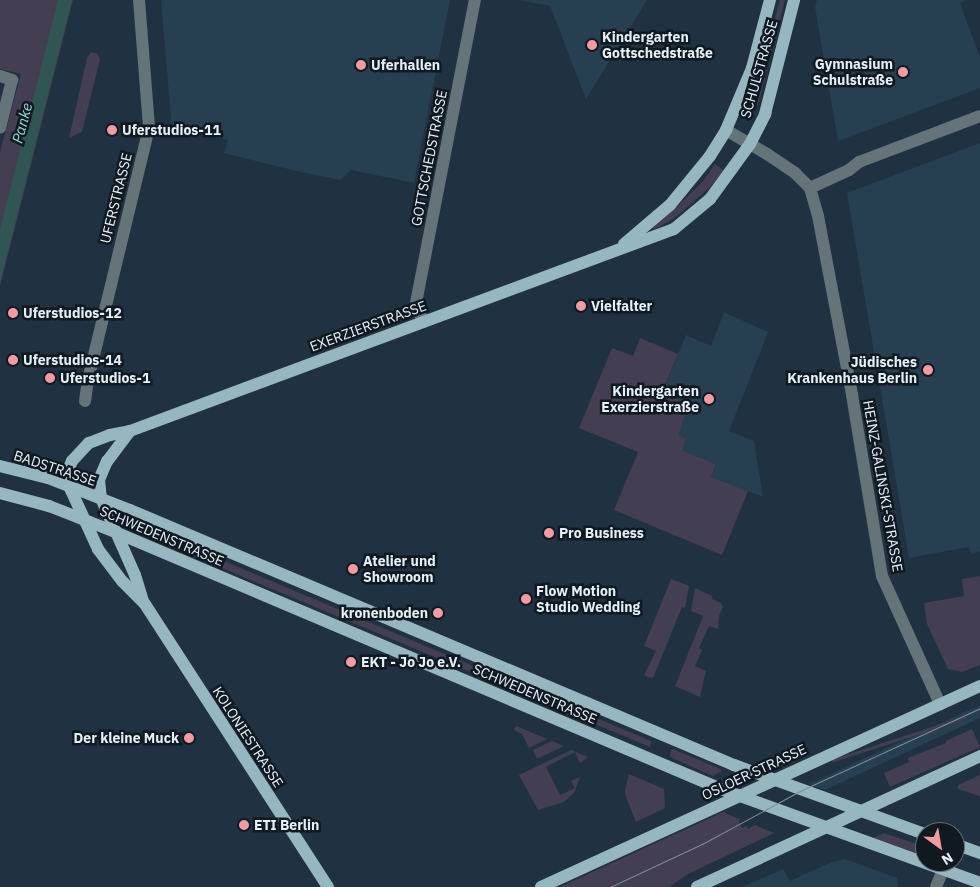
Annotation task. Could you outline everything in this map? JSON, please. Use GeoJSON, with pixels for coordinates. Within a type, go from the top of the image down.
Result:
{"type":"FeatureCollection","features":[{"type":"Feature","properties":{"kind":"main road","name":"SCHULSTRASSE"},"geometry":{"type":"LineString","coordinates":[[733,118],[752,68],[770,0]]}},
{"type":"Feature","properties":{"kind":"main road","name":"SCHULSTRASSE"},"geometry":{"type":"LineString","coordinates":[[750,144],[765,114],[794,0]]}},
{"type":"Feature","properties":{"kind":"main road","name":"EXERZIERSTRASSE"},"geometry":{"type":"LineString","coordinates":[[616,250],[647,227],[670,205],[710,156],[733,118]]}},
{"type":"Feature","properties":{"kind":"main road","name":"EXERZIERSTRASSE"},"geometry":{"type":"LineString","coordinates":[[69,486],[69,468],[75,456],[89,443],[110,435],[130,431],[674,229],[701,208],[722,185],[750,144]]}},
{"type":"Feature","properties":{"kind":"main road","name":"EXERZIERSTRASSE"},"geometry":{"type":"LineString","coordinates":[[101,498],[99,480],[104,467],[115,448],[130,431]]}},
{"type":"Feature","properties":{"kind":"main road","name":"BADSTRASSE"},"geometry":{"type":"LineString","coordinates":[[0,466],[69,486],[101,498]]}},
{"type":"Feature","properties":{"kind":"main road","name":"KOLONIESTRASSE"},"geometry":{"type":"LineString","coordinates":[[69,486],[98,549],[117,575],[144,603],[328,887]]}},
{"type":"Feature","properties":{"kind":"main road"},"geometry":{"type":"LineString","coordinates":[[0,493],[49,506],[84,520]]}},
{"type":"Feature","properties":{"kind":"main road","name":"KOLONIESTRASSE"},"geometry":{"type":"LineString","coordinates":[[101,498],[135,574],[144,603]]}},
{"type":"Feature","properties":{"kind":"main road","name":"SCHWEDENSTRASSE"},"geometry":{"type":"LineString","coordinates":[[101,498],[773,780],[915,831]]}},
{"type":"Feature","properties":{"kind":"main road","name":"SCHWEDENSTRASSE"},"geometry":{"type":"LineString","coordinates":[[84,520],[738,796],[824,827],[915,856]]}},
{"type":"Feature","properties":{"kind":"main road","name":"OSLOER STRASSE"},"geometry":{"type":"LineString","coordinates":[[541,887],[980,686]]}},
{"type":"Feature","properties":{"kind":"main road"},"geometry":{"type":"LineString","coordinates":[[697,887],[980,756]]}},
{"type":"Feature","properties":{"kind":"main road"},"geometry":{"type":"LineString","coordinates":[[965,848],[980,853]]}},
{"type":"Feature","properties":{"kind":"main road","name":"SCHWEDENSTRASSE"},"geometry":{"type":"LineString","coordinates":[[957,872],[980,883]]}},
{"type":"Feature","properties":{"kind":"street","name":"UFERSTRASSE"},"geometry":{"type":"LineString","coordinates":[[85,401],[96,343],[149,127],[139,0]]}},
{"type":"Feature","properties":{"kind":"street","name":"GOTTSCHEDSTRASSE"},"geometry":{"type":"LineString","coordinates":[[423,322],[416,303],[475,0]]}},
{"type":"Feature","properties":{"kind":"street"},"geometry":{"type":"LineString","coordinates":[[0,128],[6,78]]}},
{"type":"Feature","properties":{"kind":"street"},"geometry":{"type":"LineString","coordinates":[[726,130],[795,173],[810,188],[849,170],[859,162],[980,116]]}},
{"type":"Feature","properties":{"kind":"street","name":"HEINZ-GALINSKI-STRASSE"},"geometry":{"type":"LineString","coordinates":[[810,188],[818,216],[852,394],[882,576],[940,704]]}},
{"type":"Feature","properties":{"kind":"street"},"geometry":{"type":"LineString","coordinates":[[936,887],[942,872]]}},
{"type":"Feature","properties":{"kind":"shaded area"},"geometry":{"type":"Polygon","coordinates":[[[0,0],[73,0],[0,286],[0,152],[21,74],[0,69],[0,0]]]}},
{"type":"Feature","properties":{"kind":"shaded area"},"geometry":{"type":"Polygon","coordinates":[[[58,0],[72,0],[0,282],[0,229],[58,0]]]}},
{"type":"Feature","properties":{"kind":"shaded area"},"geometry":{"type":"Polygon","coordinates":[[[161,0],[450,0],[414,183],[351,170],[340,180],[301,172],[224,153],[228,140],[172,129],[161,0]]]}},
{"type":"Feature","properties":{"kind":"shaded area","name":"Kindergarten Gottschedstraße"},"geometry":{"type":"Polygon","coordinates":[[[519,0],[647,0],[586,99],[550,6],[519,0]]]}},
{"type":"Feature","properties":{"kind":"shaded area"},"geometry":{"type":"Polygon","coordinates":[[[780,0],[785,0],[758,105],[749,101],[762,68],[780,0]]]}},
{"type":"Feature","properties":{"kind":"shaded area","name":"Gymnasium Schulstraße"},"geometry":{"type":"Polygon","coordinates":[[[817,0],[967,0],[960,3],[980,57],[980,88],[838,141],[815,7],[817,0]]]}},
{"type":"Feature","properties":{"kind":"shaded area"},"geometry":{"type":"Polygon","coordinates":[[[91,52],[97,53],[100,59],[82,132],[69,138],[87,58],[91,52]]]}},
{"type":"Feature","properties":{"kind":"shaded area","name":"Jüdisches Krankenhaus Berlin"},"geometry":{"type":"Polygon","coordinates":[[[980,143],[980,551],[972,554],[968,547],[909,558],[847,193],[980,143]]]}},
{"type":"Feature","properties":{"kind":"shaded area"},"geometry":{"type":"Polygon","coordinates":[[[715,164],[724,171],[709,188],[677,216],[654,230],[653,226],[678,206],[704,180],[715,164]]]}},
{"type":"Feature","properties":{"kind":"shaded area","name":"Kindergarten Exerzierstraße"},"geometry":{"type":"Polygon","coordinates":[[[724,312],[768,332],[729,431],[754,441],[763,497],[711,477],[716,464],[682,450],[662,393],[686,335],[711,346],[724,312]]]}},
{"type":"Feature","properties":{"kind":"shaded area"},"geometry":{"type":"Polygon","coordinates":[[[640,338],[678,354],[662,392],[689,405],[678,435],[686,439],[682,450],[716,464],[711,477],[748,491],[722,555],[614,510],[638,452],[579,428],[612,348],[633,356],[640,338]]]}},
{"type":"Feature","properties":{"kind":"shaded area"},"geometry":{"type":"Polygon","coordinates":[[[140,524],[180,542],[177,549],[143,535],[140,524]]]}},
{"type":"Feature","properties":{"kind":"shaded area"},"geometry":{"type":"Polygon","coordinates":[[[200,551],[651,741],[650,747],[198,558],[196,555],[200,551]]]}},
{"type":"Feature","properties":{"kind":"shaded area"},"geometry":{"type":"Polygon","coordinates":[[[980,576],[980,665],[962,672],[948,669],[927,624],[924,603],[964,596],[962,579],[980,576]]]}},
{"type":"Feature","properties":{"kind":"shaded area"},"geometry":{"type":"Polygon","coordinates":[[[671,579],[689,586],[685,608],[682,607],[653,678],[648,677],[644,675],[656,651],[644,646],[671,579]]]}},
{"type":"Feature","properties":{"kind":"shaded area"},"geometry":{"type":"Polygon","coordinates":[[[695,588],[712,596],[712,599],[721,603],[723,607],[719,616],[718,629],[709,626],[699,648],[702,650],[695,666],[706,671],[700,697],[675,686],[703,616],[691,611],[695,588]]]}},
{"type":"Feature","properties":{"kind":"shaded area"},"geometry":{"type":"Polygon","coordinates":[[[980,705],[980,718],[825,790],[809,784],[980,705]]]}},
{"type":"Feature","properties":{"kind":"shaded area"},"geometry":{"type":"Polygon","coordinates":[[[966,716],[967,719],[833,762],[832,760],[966,716]]]}},
{"type":"Feature","properties":{"kind":"shaded area"},"geometry":{"type":"Polygon","coordinates":[[[516,726],[547,739],[529,748],[522,734],[514,730],[516,726]]]}},
{"type":"Feature","properties":{"kind":"shaded area"},"geometry":{"type":"Polygon","coordinates":[[[972,729],[980,747],[890,787],[884,773],[909,762],[908,758],[946,743],[946,741],[972,729]]]}},
{"type":"Feature","properties":{"kind":"shaded area"},"geometry":{"type":"Polygon","coordinates":[[[552,741],[564,746],[537,759],[533,750],[552,741]]]}},
{"type":"Feature","properties":{"kind":"shaded area"},"geometry":{"type":"Polygon","coordinates":[[[673,749],[723,770],[713,776],[708,774],[670,757],[671,750],[673,749]]]}},
{"type":"Feature","properties":{"kind":"shaded area"},"geometry":{"type":"Polygon","coordinates":[[[571,750],[588,757],[580,763],[575,752],[546,767],[560,795],[575,788],[571,781],[580,777],[574,793],[564,802],[538,810],[519,775],[571,750]]]}},
{"type":"Feature","properties":{"kind":"shaded area"},"geometry":{"type":"Polygon","coordinates":[[[629,774],[664,789],[665,808],[636,822],[626,797],[625,790],[629,774]]]}},
{"type":"Feature","properties":{"kind":"shaded area"},"geometry":{"type":"Polygon","coordinates":[[[980,775],[980,796],[958,789],[958,785],[980,775]]]}},
{"type":"Feature","properties":{"kind":"shaded area"},"geometry":{"type":"Polygon","coordinates":[[[723,812],[741,820],[739,821],[742,828],[746,826],[748,829],[755,825],[774,833],[688,874],[669,887],[560,887],[723,812]]]}},
{"type":"Feature","properties":{"kind":"shaded area"},"geometry":{"type":"Polygon","coordinates":[[[884,833],[915,844],[915,853],[873,838],[884,833]]]}},
{"type":"Feature","properties":{"kind":"shaded area"},"geometry":{"type":"Polygon","coordinates":[[[845,859],[897,878],[898,887],[742,887],[783,869],[790,881],[832,862],[845,859]]]}},
{"type":"Feature","properties":{"kind":"tram line"},"geometry":{"type":"LineString","coordinates":[[610,887],[702,844],[802,790],[980,708]]}},
{"type":"Feature","properties":{"kind":"place","name":"Kindergarten Gottschedstraße"},"geometry":{"type":"Point","coordinates":[592,45]}},
{"type":"Feature","properties":{"kind":"place","name":"Uferhallen"},"geometry":{"type":"Point","coordinates":[361,65]}},
{"type":"Feature","properties":{"kind":"place","name":"Gymnasium Schulstraße"},"geometry":{"type":"Point","coordinates":[903,72]}},
{"type":"Feature","properties":{"kind":"place","name":"Uferstudios-11"},"geometry":{"type":"Point","coordinates":[112,130]}},
{"type":"Feature","properties":{"kind":"place","name":"Vielfalter"},"geometry":{"type":"Point","coordinates":[581,306]}},
{"type":"Feature","properties":{"kind":"place","name":"Uferstudios-12"},"geometry":{"type":"Point","coordinates":[13,313]}},
{"type":"Feature","properties":{"kind":"place","name":"Uferstudios-14"},"geometry":{"type":"Point","coordinates":[13,360]}},
{"type":"Feature","properties":{"kind":"place","name":"Jüdisches Krankenhaus Berlin"},"geometry":{"type":"Point","coordinates":[928,370]}},
{"type":"Feature","properties":{"kind":"place","name":"Uferstudios-1"},"geometry":{"type":"Point","coordinates":[50,378]}},
{"type":"Feature","properties":{"kind":"place","name":"Kindergarten Exerzierstraße"},"geometry":{"type":"Point","coordinates":[709,399]}},
{"type":"Feature","properties":{"kind":"place","name":"Pro Business"},"geometry":{"type":"Point","coordinates":[549,533]}},
{"type":"Feature","properties":{"kind":"place","name":"Atelier und Showroom"},"geometry":{"type":"Point","coordinates":[353,569]}},
{"type":"Feature","properties":{"kind":"place","name":"Flow Motion Studio Wedding"},"geometry":{"type":"Point","coordinates":[526,599]}},
{"type":"Feature","properties":{"kind":"place","name":"kronenboden"},"geometry":{"type":"Point","coordinates":[438,613]}},
{"type":"Feature","properties":{"kind":"place","name":"EKT - Jo Jo e.V."},"geometry":{"type":"Point","coordinates":[351,662]}},
{"type":"Feature","properties":{"kind":"place","name":"Der kleine Muck"},"geometry":{"type":"Point","coordinates":[189,738]}},
{"type":"Feature","properties":{"kind":"place","name":"ETI Berlin"},"geometry":{"type":"Point","coordinates":[244,825]}},
{"type":"Feature","properties":{"kind":"water label","name":"Panke"},"geometry":{"type":"Point","coordinates":[22,123]}}]}
